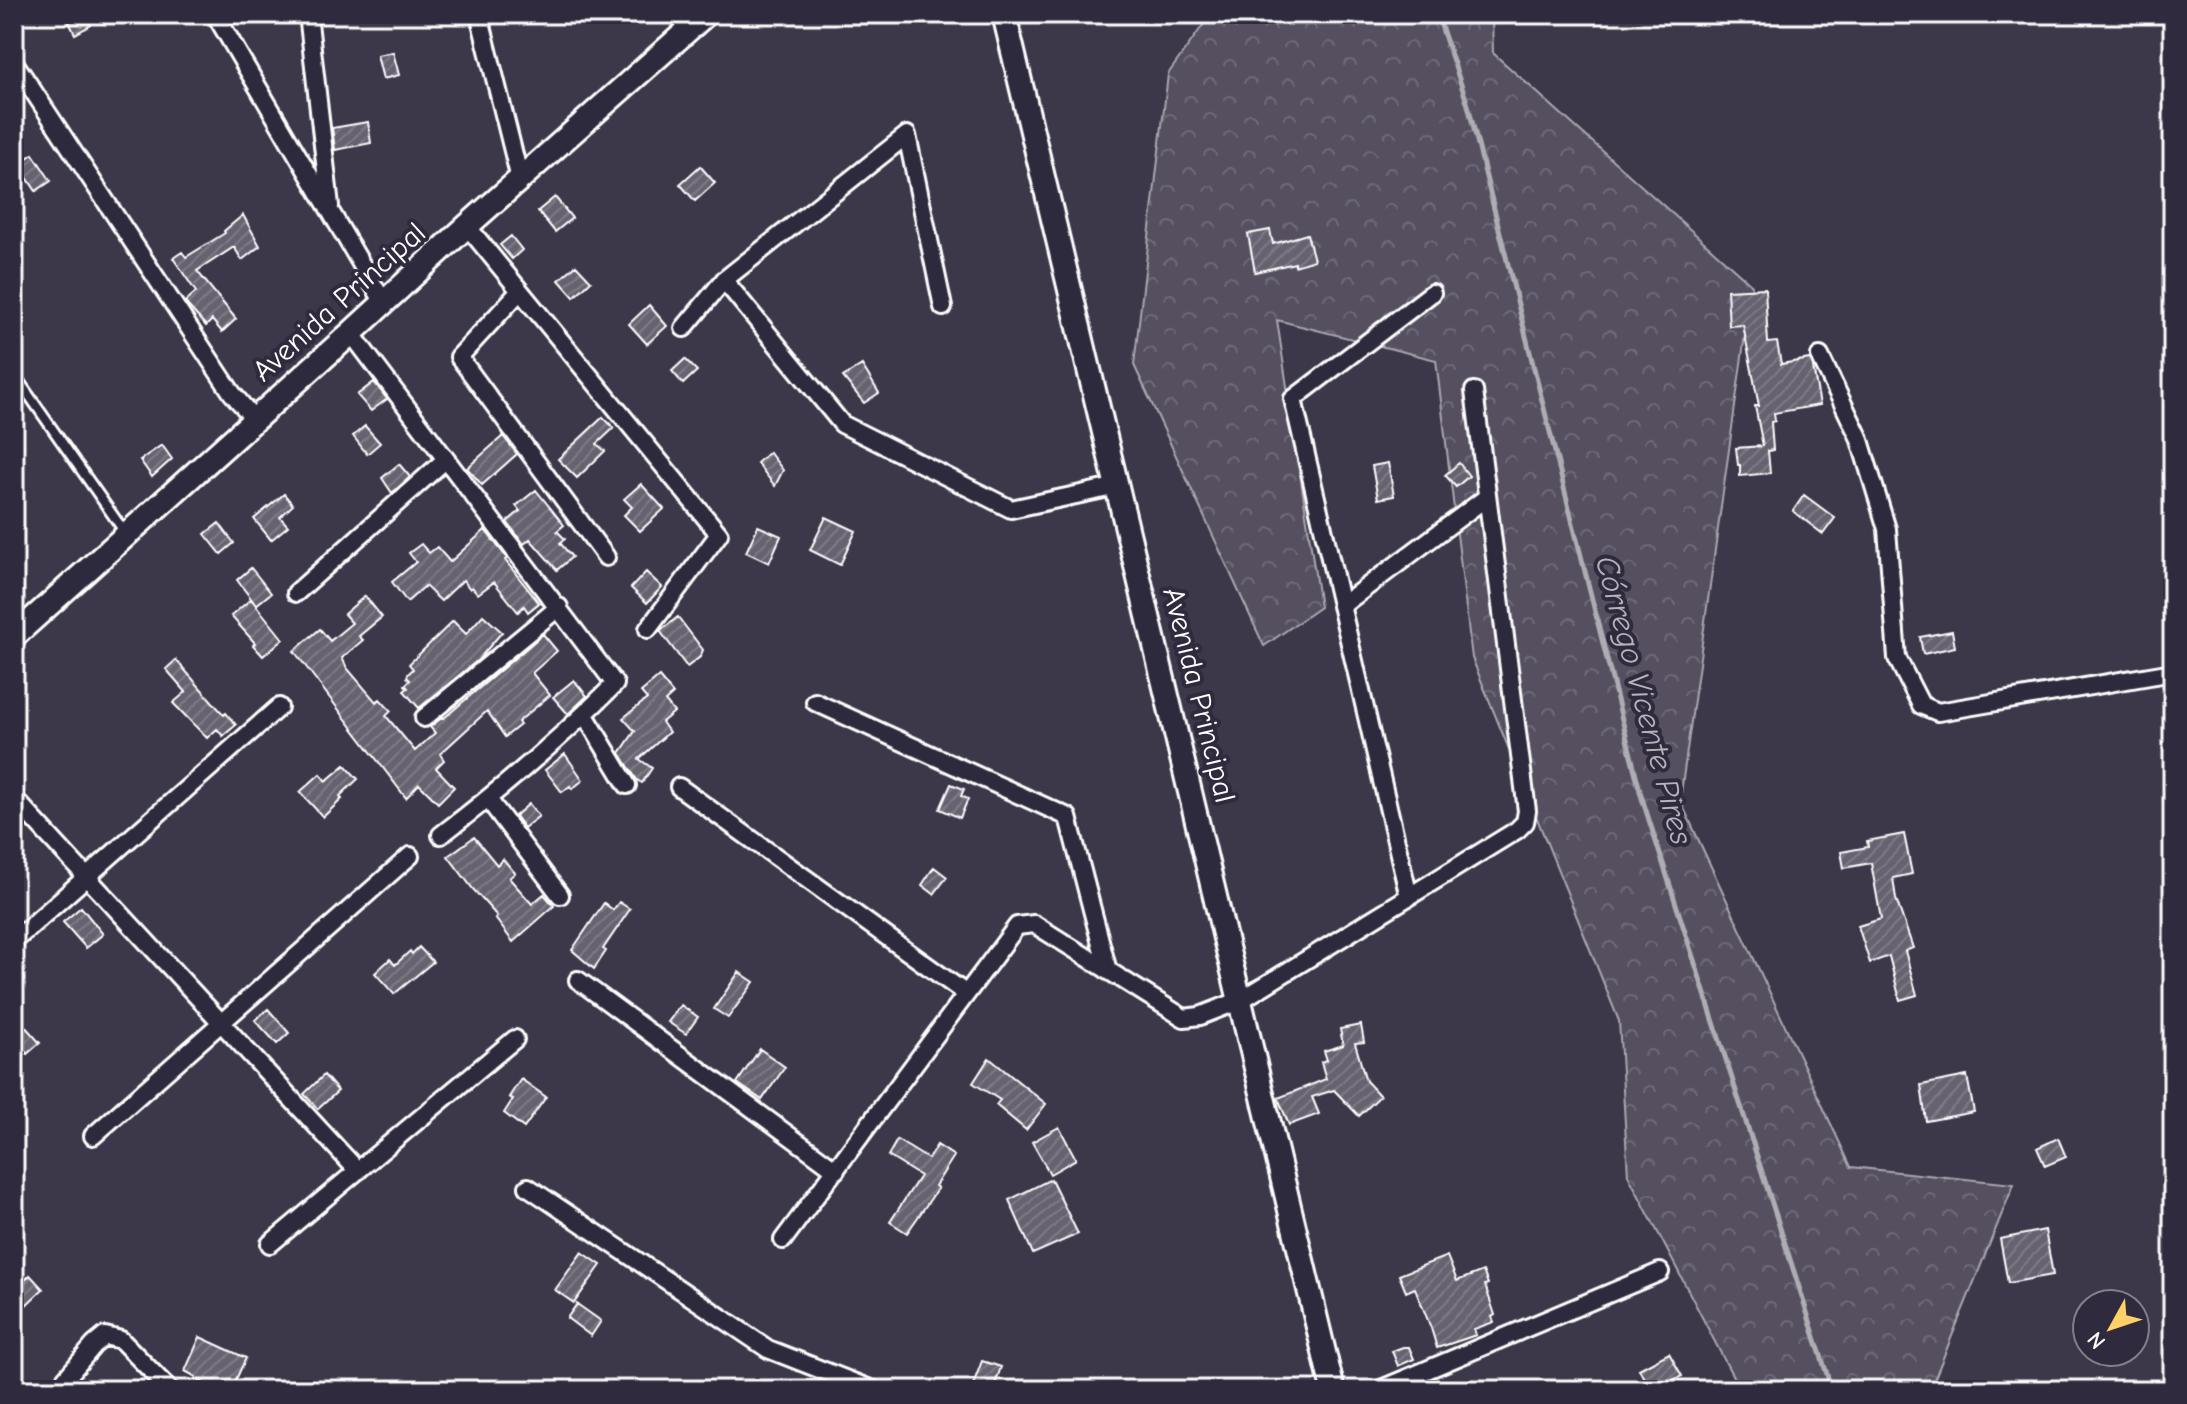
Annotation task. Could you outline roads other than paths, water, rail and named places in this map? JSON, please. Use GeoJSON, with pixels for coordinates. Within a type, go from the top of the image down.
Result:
{"type":"FeatureCollection","features":[{"type":"Feature","properties":{"kind":"street"},"geometry":{"type":"LineString","coordinates":[[215,14],[384,303]]}},
{"type":"Feature","properties":{"kind":"street"},"geometry":{"type":"LineString","coordinates":[[308,14],[331,211]]}},
{"type":"Feature","properties":{"kind":"street"},"geometry":{"type":"LineString","coordinates":[[479,14],[520,179]]}},
{"type":"Feature","properties":{"kind":"street","name":"Avenida Principal"},"geometry":{"type":"LineString","coordinates":[[14,636],[706,14]]}},
{"type":"Feature","properties":{"kind":"street","name":"Avenida Principal"},"geometry":{"type":"LineString","coordinates":[[1004,14],[1333,1390]]}},
{"type":"Feature","properties":{"kind":"street"},"geometry":{"type":"LineString","coordinates":[[14,62],[232,393],[254,419]]}},
{"type":"Feature","properties":{"kind":"street"},"geometry":{"type":"LineString","coordinates":[[684,328],[724,280],[907,135],[943,307]]}},
{"type":"Feature","properties":{"kind":"street"},"geometry":{"type":"LineString","coordinates":[[467,226],[719,534],[648,629]]}},
{"type":"Feature","properties":{"kind":"street"},"geometry":{"type":"LineString","coordinates":[[724,280],[842,424],[1011,509],[1118,486]]}},
{"type":"Feature","properties":{"kind":"street"},"geometry":{"type":"LineString","coordinates":[[519,292],[459,357],[606,557]]}},
{"type":"Feature","properties":{"kind":"street"},"geometry":{"type":"LineString","coordinates":[[1409,897],[1293,399],[1432,293]]}},
{"type":"Feature","properties":{"kind":"street"},"geometry":{"type":"LineString","coordinates":[[351,333],[615,684],[585,715],[488,799],[441,835]]}},
{"type":"Feature","properties":{"kind":"street"},"geometry":{"type":"LineString","coordinates":[[1820,356],[1859,437],[1887,529],[1897,658],[1921,705],[1938,712],[2173,672]]}},
{"type":"Feature","properties":{"kind":"street"},"geometry":{"type":"LineString","coordinates":[[783,1240],[1017,926],[1034,924],[1184,1018],[1200,1016],[1241,1000],[1517,830],[1525,822],[1527,811],[1474,391]]}},
{"type":"Feature","properties":{"kind":"street"},"geometry":{"type":"LineString","coordinates":[[296,593],[445,460]]}},
{"type":"Feature","properties":{"kind":"street"},"geometry":{"type":"LineString","coordinates":[[1341,606],[1487,497]]}},
{"type":"Feature","properties":{"kind":"street"},"geometry":{"type":"LineString","coordinates":[[424,718],[559,607]]}},
{"type":"Feature","properties":{"kind":"street"},"geometry":{"type":"LineString","coordinates":[[815,702],[1068,817],[1108,971]]}},
{"type":"Feature","properties":{"kind":"street"},"geometry":{"type":"LineString","coordinates":[[14,941],[279,707]]}},
{"type":"Feature","properties":{"kind":"street"},"geometry":{"type":"LineString","coordinates":[[585,715],[627,785]]}},
{"type":"Feature","properties":{"kind":"street"},"geometry":{"type":"LineString","coordinates":[[679,787],[965,993]]}},
{"type":"Feature","properties":{"kind":"street"},"geometry":{"type":"LineString","coordinates":[[14,798],[358,1171]]}},
{"type":"Feature","properties":{"kind":"street"},"geometry":{"type":"LineString","coordinates":[[488,799],[560,895]]}},
{"type":"Feature","properties":{"kind":"street"},"geometry":{"type":"LineString","coordinates":[[93,1136],[410,856]]}},
{"type":"Feature","properties":{"kind":"street"},"geometry":{"type":"LineString","coordinates":[[578,980],[836,1170]]}},
{"type":"Feature","properties":{"kind":"street"},"geometry":{"type":"LineString","coordinates":[[270,1244],[515,1039]]}},
{"type":"Feature","properties":{"kind":"street"},"geometry":{"type":"LineString","coordinates":[[528,1187],[768,1349],[873,1390]]}},
{"type":"Feature","properties":{"kind":"street"},"geometry":{"type":"LineString","coordinates":[[1379,1390],[1660,1272]]}},
{"type":"Feature","properties":{"kind":"street"},"geometry":{"type":"LineString","coordinates":[[56,1390],[105,1336],[121,1340],[170,1390]]}},
{"type":"Feature","properties":{"kind":"lane"},"geometry":{"type":"LineString","coordinates":[[14,374],[126,534]]}},
{"type":"Feature","properties":{"kind":"waterway","name":"Córrego Vicente Pires"},"geometry":{"type":"LineString","coordinates":[[1437,14],[1468,105],[1641,795],[1832,1390]]}}]}
